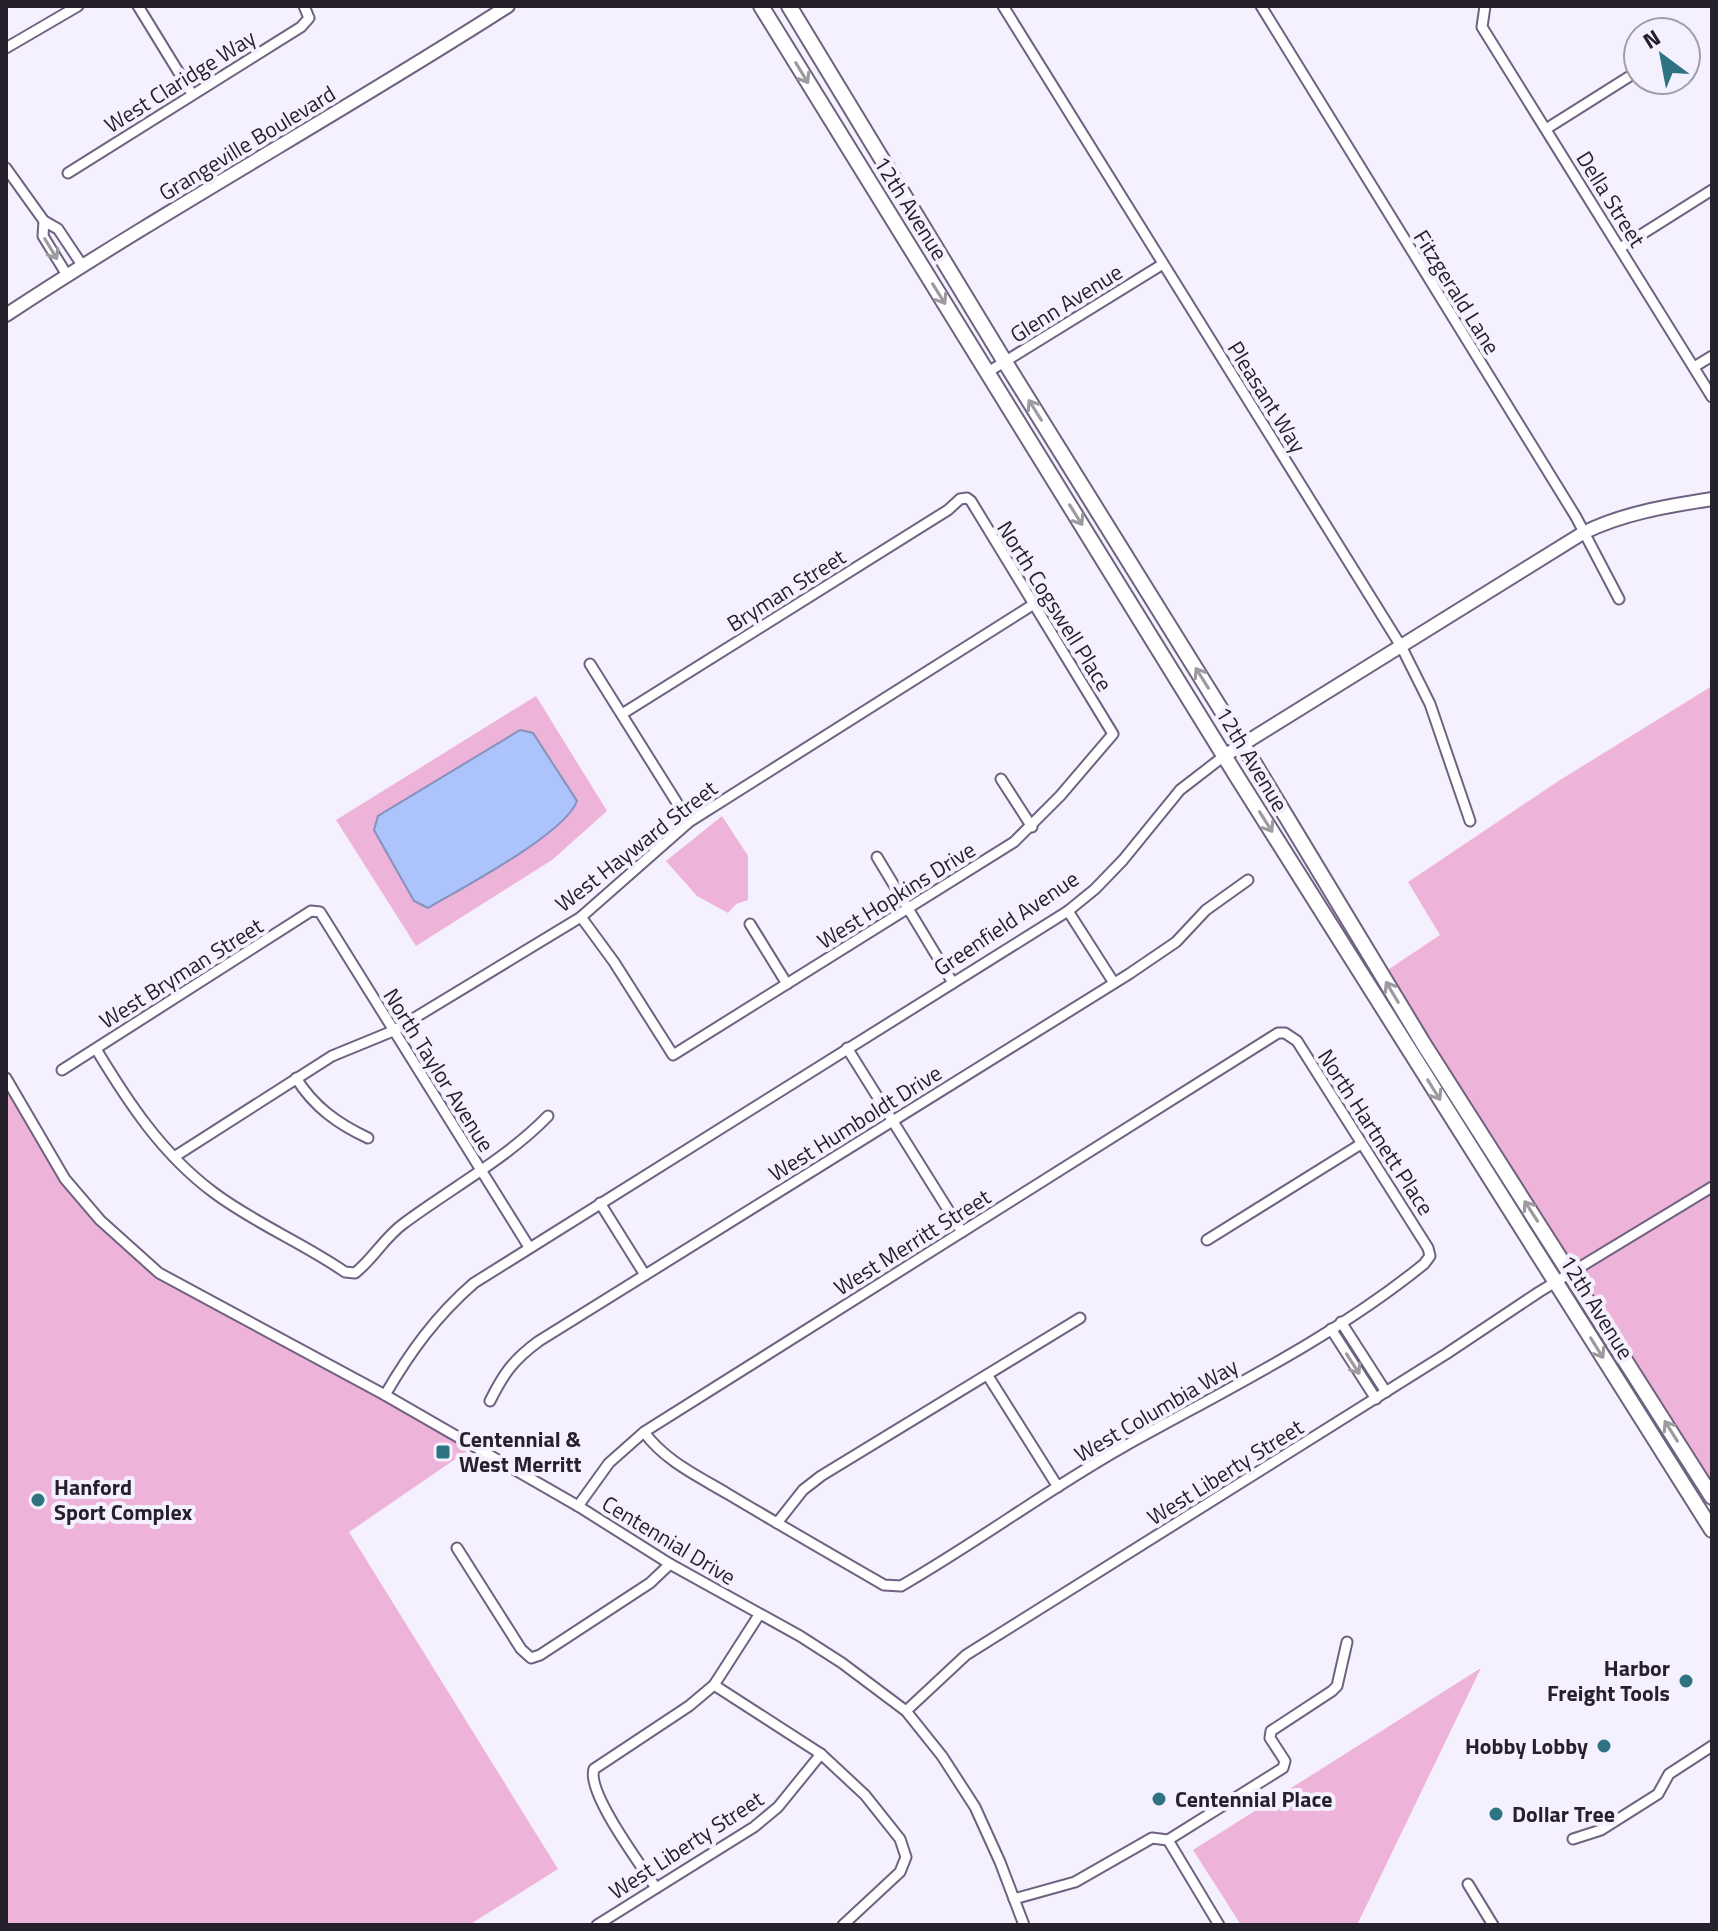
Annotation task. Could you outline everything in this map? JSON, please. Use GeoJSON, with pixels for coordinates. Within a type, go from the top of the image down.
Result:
{"type":"FeatureCollection","features":[{"type":"Feature","properties":{"kind":"main road","name":"12th Avenue"},"geometry":{"type":"LineString","coordinates":[[761,6],[1224,756],[1712,1530]]}},
{"type":"Feature","properties":{"kind":"main road","name":"12th Avenue"},"geometry":{"type":"LineString","coordinates":[[789,6],[1423,1043],[1712,1497]]}},
{"type":"Feature","properties":{"kind":"street"},"geometry":{"type":"LineString","coordinates":[[6,48],[78,6]]}},
{"type":"Feature","properties":{"kind":"street"},"geometry":{"type":"LineString","coordinates":[[138,6],[192,94]]}},
{"type":"Feature","properties":{"kind":"street","name":"West Claridge Way"},"geometry":{"type":"LineString","coordinates":[[68,173],[301,27],[309,18],[304,6]]}},
{"type":"Feature","properties":{"kind":"street","name":"Grangeville Boulevard"},"geometry":{"type":"LineString","coordinates":[[6,315],[82,265],[426,59],[508,6]]}},
{"type":"Feature","properties":{"kind":"street","name":"Pleasant Way"},"geometry":{"type":"LineString","coordinates":[[1003,6],[1401,646],[1430,704],[1470,821]]}},
{"type":"Feature","properties":{"kind":"street","name":"Fitzgerald Lane"},"geometry":{"type":"LineString","coordinates":[[1261,6],[1553,480],[1619,599]]}},
{"type":"Feature","properties":{"kind":"street","name":"Della Street"},"geometry":{"type":"LineString","coordinates":[[1485,6],[1482,27],[1712,397]]}},
{"type":"Feature","properties":{"kind":"street"},"geometry":{"type":"LineString","coordinates":[[1546,129],[1622,81]]}},
{"type":"Feature","properties":{"kind":"street"},"geometry":{"type":"LineString","coordinates":[[6,168],[44,221],[58,229],[82,265]]}},
{"type":"Feature","properties":{"kind":"street"},"geometry":{"type":"LineString","coordinates":[[1620,248],[1712,190]]}},
{"type":"Feature","properties":{"kind":"street"},"geometry":{"type":"LineString","coordinates":[[44,221],[43,236],[67,275]]}},
{"type":"Feature","properties":{"kind":"street","name":"Glenn Avenue"},"geometry":{"type":"LineString","coordinates":[[988,372],[1163,264]]}},
{"type":"Feature","properties":{"kind":"street"},"geometry":{"type":"LineString","coordinates":[[1694,367],[1712,356]]}},
{"type":"Feature","properties":{"kind":"street","name":"North Cogswell Place"},"geometry":{"type":"LineString","coordinates":[[967,498],[1113,734]]}},
{"type":"Feature","properties":{"kind":"street","name":"Bryman Street"},"geometry":{"type":"LineString","coordinates":[[622,714],[948,510],[960,499],[967,498]]}},
{"type":"Feature","properties":{"kind":"street","name":"Greenfield Avenue"},"geometry":{"type":"LineString","coordinates":[[385,1395],[411,1351],[446,1308],[474,1283],[1068,911],[1123,860],[1180,790],[1224,756],[1583,533],[1605,523],[1659,508],[1712,499]]}},
{"type":"Feature","properties":{"kind":"street","name":"West Hayward Street"},"geometry":{"type":"LineString","coordinates":[[174,1157],[332,1056],[393,1031],[581,917],[689,822],[1034,604]]}},
{"type":"Feature","properties":{"kind":"street"},"geometry":{"type":"LineString","coordinates":[[590,664],[689,822]]}},
{"type":"Feature","properties":{"kind":"street","name":"West Hopkins Drive"},"geometry":{"type":"LineString","coordinates":[[581,917],[614,962],[673,1055],[1014,842],[1032,827],[1113,734]]}},
{"type":"Feature","properties":{"kind":"street"},"geometry":{"type":"LineString","coordinates":[[1001,779],[1032,827]]}},
{"type":"Feature","properties":{"kind":"street"},"geometry":{"type":"LineString","coordinates":[[877,857],[953,983]]}},
{"type":"Feature","properties":{"kind":"street","name":"West Humboldt Drive"},"geometry":{"type":"LineString","coordinates":[[490,1401],[507,1369],[519,1355],[1114,983],[1176,942],[1206,910],[1248,880]]}},
{"type":"Feature","properties":{"kind":"street","name":"West Bryman Street"},"geometry":{"type":"LineString","coordinates":[[62,1070],[311,911],[320,912]]}},
{"type":"Feature","properties":{"kind":"street"},"geometry":{"type":"LineString","coordinates":[[1068,911],[1114,983]]}},
{"type":"Feature","properties":{"kind":"street","name":"North Taylor Avenue"},"geometry":{"type":"LineString","coordinates":[[320,912],[529,1247]]}},
{"type":"Feature","properties":{"kind":"street"},"geometry":{"type":"LineString","coordinates":[[750,924],[787,984]]}},
{"type":"Feature","properties":{"kind":"street","name":"North Hartnett Place"},"geometry":{"type":"LineString","coordinates":[[1285,1033],[1297,1041],[1425,1242],[1430,1256]]}},
{"type":"Feature","properties":{"kind":"street","name":"West Merritt Street"},"geometry":{"type":"LineString","coordinates":[[578,1506],[609,1463],[644,1432],[1270,1036],[1285,1033]]}},
{"type":"Feature","properties":{"kind":"street"},"geometry":{"type":"LineString","coordinates":[[847,1048],[962,1232]]}},
{"type":"Feature","properties":{"kind":"street"},"geometry":{"type":"LineString","coordinates":[[96,1049],[142,1122],[211,1191],[345,1272],[355,1273],[398,1227],[530,1135],[548,1116]]}},
{"type":"Feature","properties":{"kind":"street","name":"Centennial Drive"},"geometry":{"type":"LineString","coordinates":[[6,1078],[65,1179],[100,1220],[159,1273],[385,1395],[578,1506],[670,1564],[842,1663],[906,1711],[942,1756],[975,1807],[1024,1925]]}},
{"type":"Feature","properties":{"kind":"street"},"geometry":{"type":"LineString","coordinates":[[296,1078],[303,1090],[338,1124],[368,1138]]}},
{"type":"Feature","properties":{"kind":"street"},"geometry":{"type":"LineString","coordinates":[[1207,1240],[1361,1144]]}},
{"type":"Feature","properties":{"kind":"street","name":"West Liberty Street"},"geometry":{"type":"LineString","coordinates":[[906,1711],[966,1655],[1376,1399],[1571,1272],[1712,1187]]}},
{"type":"Feature","properties":{"kind":"street"},"geometry":{"type":"LineString","coordinates":[[600,1203],[645,1275]]}},
{"type":"Feature","properties":{"kind":"street","name":"West Columbia Way"},"geometry":{"type":"LineString","coordinates":[[777,1523],[884,1585],[895,1588],[1120,1449],[1331,1329],[1416,1271],[1430,1256]]}},
{"type":"Feature","properties":{"kind":"street"},"geometry":{"type":"LineString","coordinates":[[644,1432],[673,1461],[777,1523],[803,1490],[821,1476],[1080,1318]]}},
{"type":"Feature","properties":{"kind":"street"},"geometry":{"type":"LineString","coordinates":[[1341,1322],[1386,1392]]}},
{"type":"Feature","properties":{"kind":"street"},"geometry":{"type":"LineString","coordinates":[[1331,1329],[1376,1399]]}},
{"type":"Feature","properties":{"kind":"street"},"geometry":{"type":"LineString","coordinates":[[988,1376],[1058,1487]]}},
{"type":"Feature","properties":{"kind":"street"},"geometry":{"type":"LineString","coordinates":[[457,1548],[521,1649],[531,1658],[650,1583],[670,1564]]}},
{"type":"Feature","properties":{"kind":"street"},"geometry":{"type":"LineString","coordinates":[[656,1888],[597,1797],[591,1776],[604,1760],[689,1706],[714,1685],[759,1615]]}},
{"type":"Feature","properties":{"kind":"street"},"geometry":{"type":"LineString","coordinates":[[1014,1899],[1075,1882],[1152,1838],[1168,1840],[1283,1768],[1285,1761],[1270,1738],[1271,1731],[1337,1686],[1347,1642]]}},
{"type":"Feature","properties":{"kind":"street"},"geometry":{"type":"LineString","coordinates":[[714,1685],[821,1754],[847,1776],[900,1839],[906,1857],[900,1872],[843,1925]]}},
{"type":"Feature","properties":{"kind":"street"},"geometry":{"type":"LineString","coordinates":[[1573,1839],[1601,1830],[1658,1794],[1669,1774],[1712,1746]]}},
{"type":"Feature","properties":{"kind":"street","name":"West Liberty Street"},"geometry":{"type":"LineString","coordinates":[[597,1925],[754,1827],[778,1807],[821,1754]]}},
{"type":"Feature","properties":{"kind":"street"},"geometry":{"type":"LineString","coordinates":[[1168,1840],[1219,1925]]}},
{"type":"Feature","properties":{"kind":"street"},"geometry":{"type":"LineString","coordinates":[[1468,1884],[1493,1925]]}},
{"type":"Feature","properties":{"kind":"shaded area"},"geometry":{"type":"Polygon","coordinates":[[[1712,686],[1712,1498],[1556,1275],[1377,977],[1440,935],[1408,882],[1560,780],[1712,686]]]}},
{"type":"Feature","properties":{"kind":"shaded area"},"geometry":{"type":"Polygon","coordinates":[[[536,696],[607,811],[552,860],[416,946],[336,820],[536,696]]]}},
{"type":"Feature","properties":{"kind":"shaded area"},"geometry":{"type":"Polygon","coordinates":[[[722,816],[748,856],[748,900],[736,904],[728,913],[697,896],[666,861],[722,816]]]}},
{"type":"Feature","properties":{"kind":"shaded area"},"geometry":{"type":"Polygon","coordinates":[[[6,1078],[66,1179],[159,1273],[473,1447],[349,1532],[558,1869],[469,1925],[6,1925],[6,1078]]]}},
{"type":"Feature","properties":{"kind":"shaded area"},"geometry":{"type":"Polygon","coordinates":[[[1481,1668],[1357,1925],[1241,1925],[1193,1850],[1481,1668]]]}},
{"type":"Feature","properties":{"kind":"water"},"geometry":{"type":"Polygon","coordinates":[[[520,730],[533,733],[577,801],[569,814],[534,844],[428,908],[414,901],[374,830],[378,816],[520,730]]]}},
{"type":"Feature","properties":{"kind":"place","name":"Centennial & West Merritt"},"geometry":{"type":"Point","coordinates":[443,1452]}},
{"type":"Feature","properties":{"kind":"place","name":"Hanford Sport Complex"},"geometry":{"type":"Point","coordinates":[38,1500]}},
{"type":"Feature","properties":{"kind":"place","name":"Harbor Freight Tools"},"geometry":{"type":"Point","coordinates":[1686,1681]}},
{"type":"Feature","properties":{"kind":"place","name":"Hobby Lobby"},"geometry":{"type":"Point","coordinates":[1604,1746]}},
{"type":"Feature","properties":{"kind":"place","name":"Centennial Place"},"geometry":{"type":"Point","coordinates":[1159,1799]}},
{"type":"Feature","properties":{"kind":"place","name":"Dollar Tree"},"geometry":{"type":"Point","coordinates":[1496,1814]}}]}
